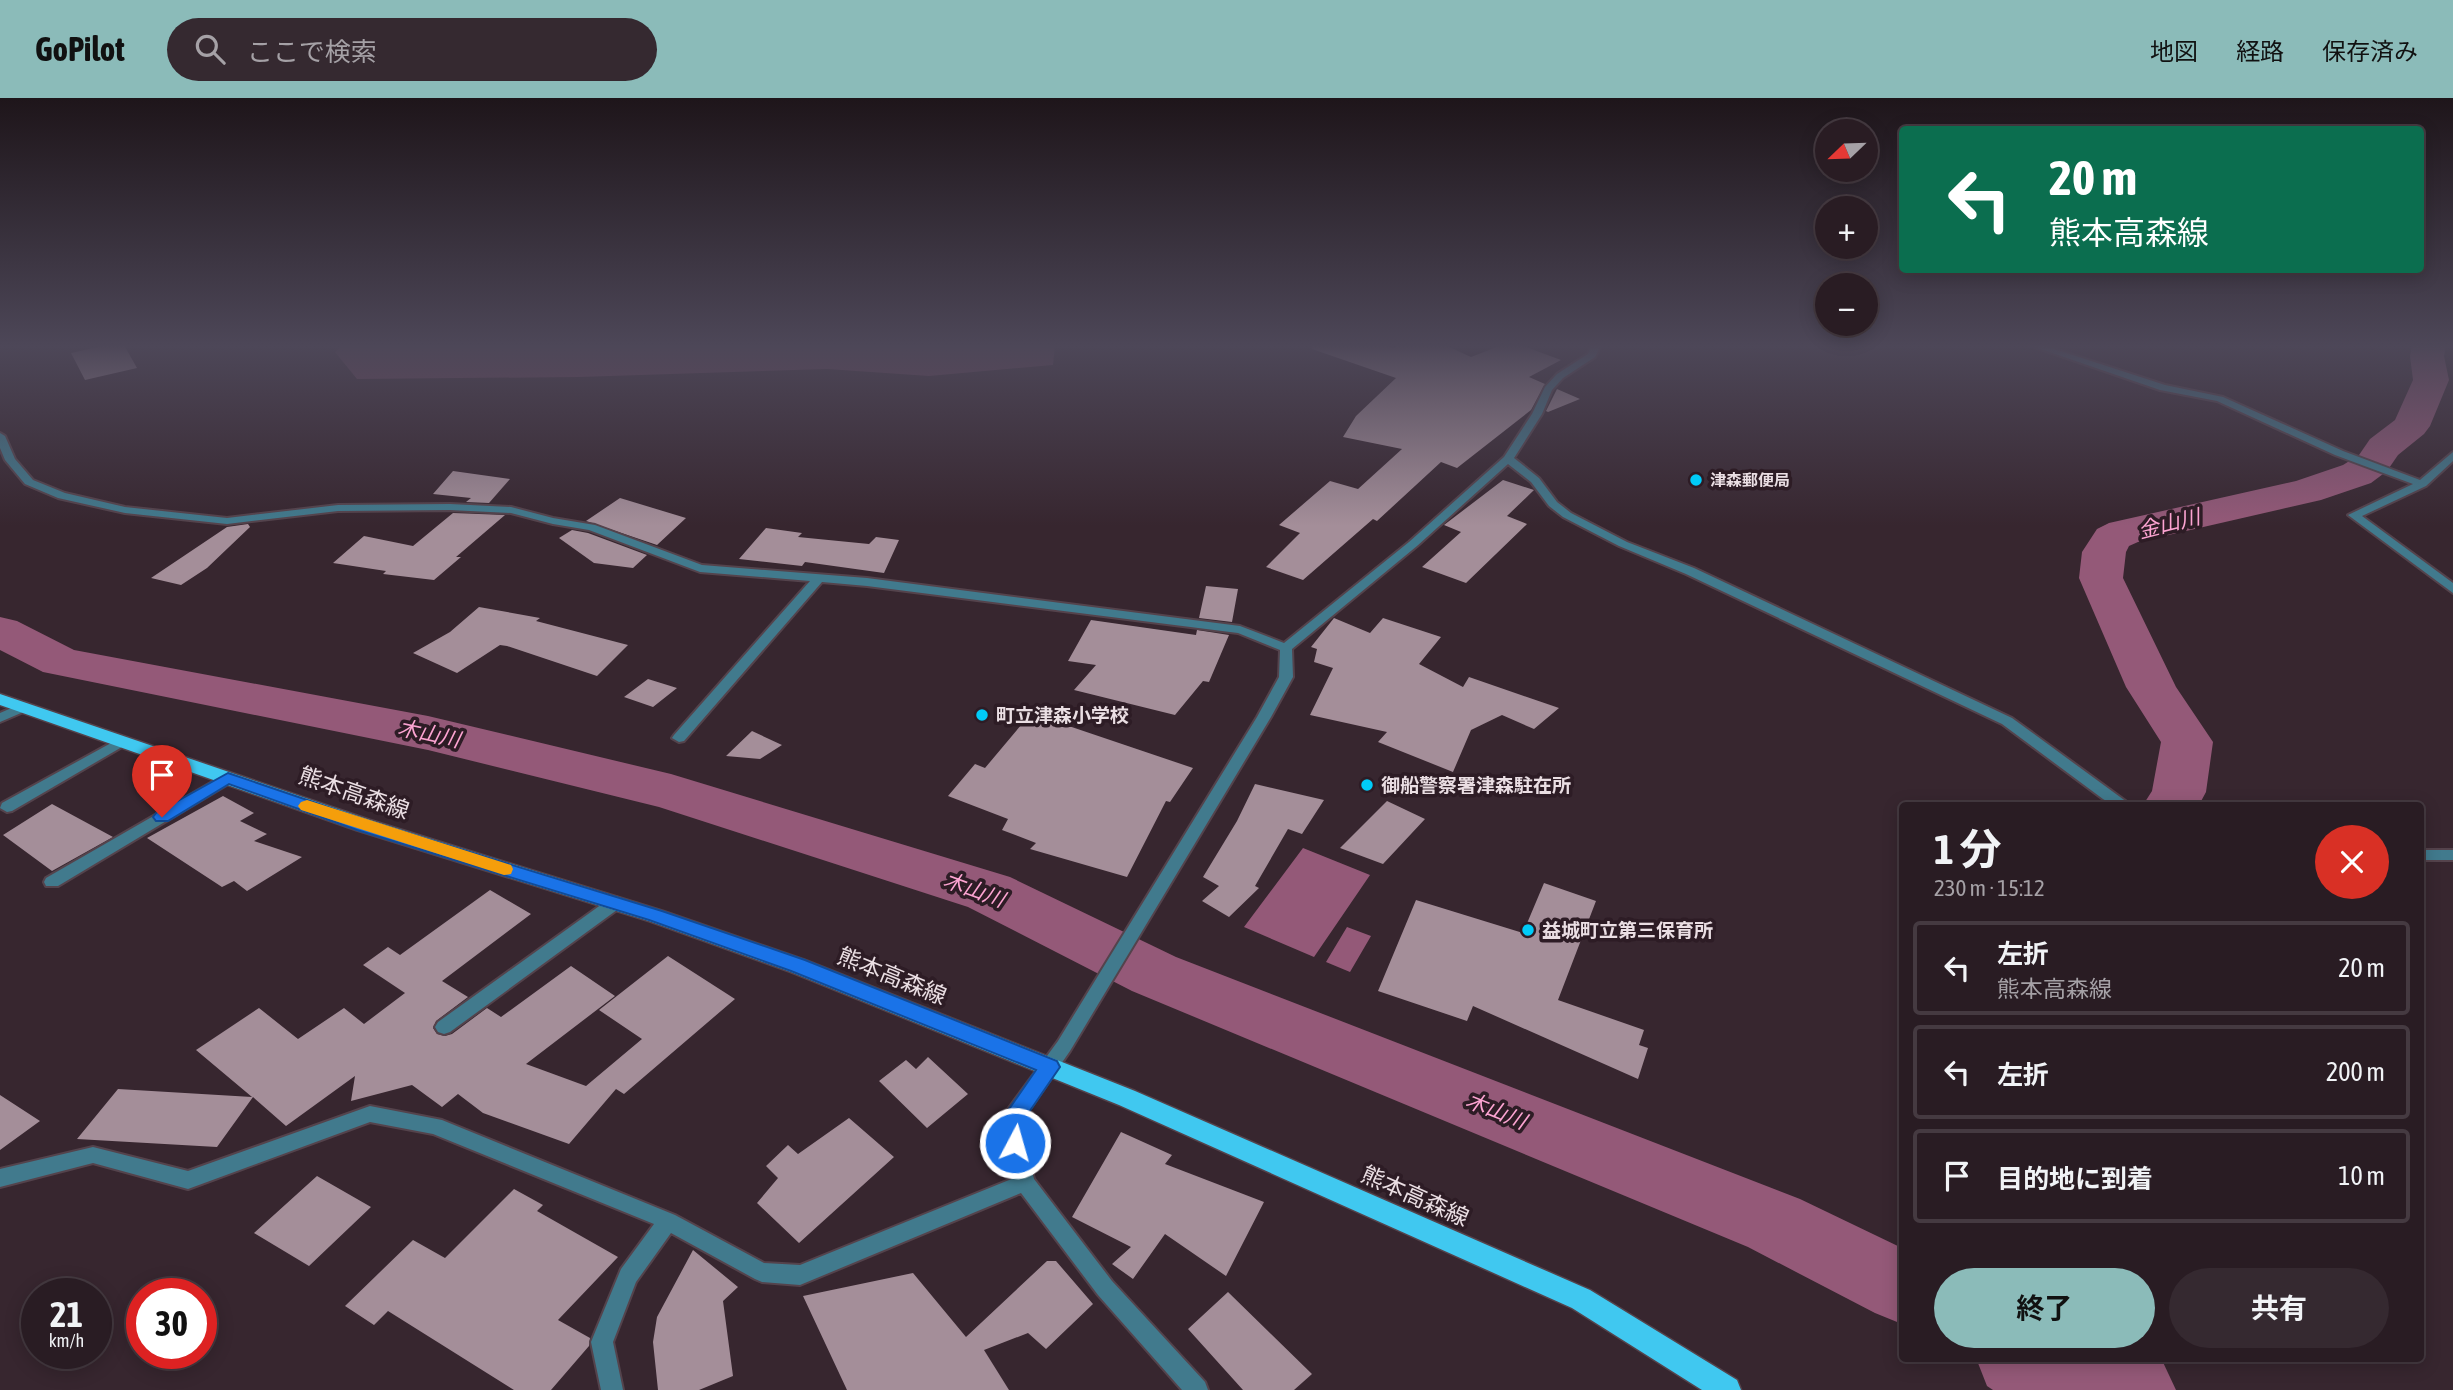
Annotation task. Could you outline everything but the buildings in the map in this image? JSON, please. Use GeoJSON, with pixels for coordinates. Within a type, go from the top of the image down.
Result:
{"type":"FeatureCollection","features":[{"type":"Feature","properties":{"kind":"main road","name":"熊本高森線"},"geometry":{"type":"LineString","coordinates":[[0,699],[363,825],[615,903],[798,966],[1127,1098],[1581,1299],[1727,1390]]}},
{"type":"Feature","properties":{"kind":"street"},"geometry":{"type":"LineString","coordinates":[[1286,649],[1413,544],[1508,459],[1541,405]]}},
{"type":"Feature","properties":{"kind":"street"},"geometry":{"type":"LineString","coordinates":[[2232,405],[2339,453],[2422,484]]}},
{"type":"Feature","properties":{"kind":"street"},"geometry":{"type":"LineString","coordinates":[[0,436],[10,460],[29,482],[62,496],[125,510],[227,521],[338,508],[450,507],[511,510],[591,527],[700,568],[867,582],[1240,630],[1286,649]]}},
{"type":"Feature","properties":{"kind":"street"},"geometry":{"type":"LineString","coordinates":[[2453,455],[2422,484],[2354,514],[2453,589]]}},
{"type":"Feature","properties":{"kind":"street"},"geometry":{"type":"LineString","coordinates":[[1508,459],[1535,480],[1553,504],[1567,516],[2007,721],[2043,745],[2065,767],[2118,802]]}},
{"type":"Feature","properties":{"kind":"street"},"geometry":{"type":"LineString","coordinates":[[679,738],[819,578]]}},
{"type":"Feature","properties":{"kind":"street"},"geometry":{"type":"LineString","coordinates":[[1197,1390],[1105,1288],[1025,1183],[1010,1122],[1064,1046],[1145,916],[1286,677],[1286,649]]}},
{"type":"Feature","properties":{"kind":"street"},"geometry":{"type":"LineString","coordinates":[[0,718],[23,707]]}},
{"type":"Feature","properties":{"kind":"street"},"geometry":{"type":"LineString","coordinates":[[7,807],[122,741]]}},
{"type":"Feature","properties":{"kind":"street"},"geometry":{"type":"LineString","coordinates":[[52,882],[228,778]]}},
{"type":"Feature","properties":{"kind":"street"},"geometry":{"type":"LineString","coordinates":[[2424,855],[2453,855]]}},
{"type":"Feature","properties":{"kind":"street"},"geometry":{"type":"LineString","coordinates":[[444,1027],[615,903]]}},
{"type":"Feature","properties":{"kind":"street"},"geometry":{"type":"LineString","coordinates":[[0,1178],[93,1155],[188,1180],[370,1114],[435,1126],[668,1221],[762,1272],[800,1275],[1025,1183]]}},
{"type":"Feature","properties":{"kind":"street"},"geometry":{"type":"LineString","coordinates":[[612,1390],[601,1342],[628,1276],[668,1221]]}},
{"type":"Feature","properties":{"kind":"shaded area"},"geometry":{"type":"Polygon","coordinates":[[[1303,848],[1370,875],[1314,957],[1244,927],[1303,848]]]}},
{"type":"Feature","properties":{"kind":"shaded area"},"geometry":{"type":"Polygon","coordinates":[[[1347,927],[1371,936],[1350,972],[1326,962],[1347,927]]]}},
{"type":"Feature","properties":{"kind":"waterway","name":"金山川"},"geometry":{"type":"LineString","coordinates":[[2173,802],[2179,792],[2187,742],[2151,687],[2101,578],[2104,552],[2112,538],[2124,532],[2307,491],[2357,474],[2373,463],[2384,447],[2411,426],[2420,405]]}},
{"type":"Feature","properties":{"kind":"waterway","name":"木山川"},"geometry":{"type":"LineString","coordinates":[[0,631],[60,662],[428,733],[671,792],[989,892],[1154,974],[1774,1223],[1899,1286]]}},
{"type":"Feature","properties":{"kind":"waterway","name":"木山川"},"geometry":{"type":"LineString","coordinates":[[2022,1362],[2067,1390]]}},
{"type":"Feature","properties":{"kind":"waterway","name":"金山川"},"geometry":{"type":"LineString","coordinates":[[2110,1362],[2135,1390]]}},
{"type":"Feature","properties":{"kind":"slow traffic"},"geometry":{"type":"LineString","coordinates":[[307,806],[504,869]]}},
{"type":"Feature","properties":{"kind":"place","name":"津森郵便局"},"geometry":{"type":"Point","coordinates":[1696,480]}},
{"type":"Feature","properties":{"kind":"place","name":"町立津森小学校"},"geometry":{"type":"Point","coordinates":[982,715]}},
{"type":"Feature","properties":{"kind":"place","name":"御船警察署津森駐在所"},"geometry":{"type":"Point","coordinates":[1367,785]}},
{"type":"Feature","properties":{"kind":"place","name":"益城町立第三保育所"},"geometry":{"type":"Point","coordinates":[1528,930]}},
{"type":"Feature","properties":{"kind":"route"},"geometry":{"type":"LineString","coordinates":[[162,817],[228,778],[363,825],[656,916],[798,966],[1050,1067],[1010,1122],[1015,1143]]}}]}
